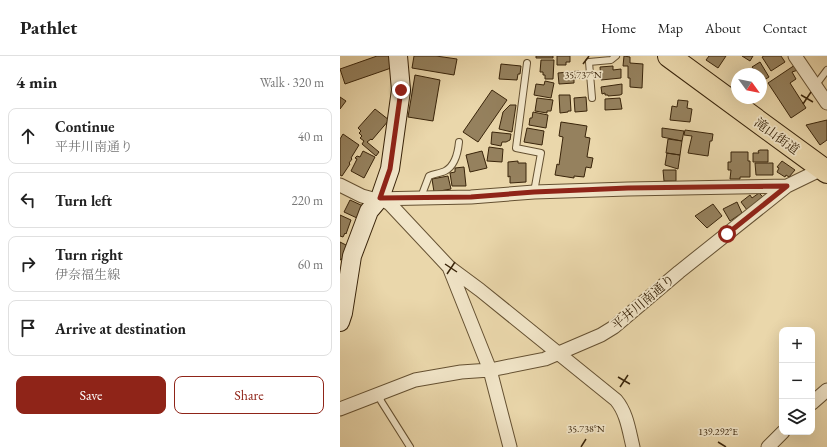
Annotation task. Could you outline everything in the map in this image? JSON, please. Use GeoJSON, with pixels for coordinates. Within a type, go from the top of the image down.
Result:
{"type":"FeatureCollection","features":[{"type":"Feature","properties":{"kind":"highway","name":"滝山街道"},"geometry":{"type":"LineString","coordinates":[[669,56],[825,168]]}},
{"type":"Feature","properties":{"kind":"main road"},"geometry":{"type":"LineString","coordinates":[[340,322],[343,313],[347,273],[354,248],[369,211],[380,198],[390,169],[401,90],[398,56]]}},
{"type":"Feature","properties":{"kind":"street"},"geometry":{"type":"LineString","coordinates":[[795,56],[827,103]]}},
{"type":"Feature","properties":{"kind":"street","name":"平井川南通り"},"geometry":{"type":"LineString","coordinates":[[340,408],[409,382],[438,375],[490,370],[545,359],[601,335],[614,327],[679,272],[787,186],[825,168]]}},
{"type":"Feature","properties":{"kind":"street"},"geometry":{"type":"LineString","coordinates":[[340,185],[362,196],[373,198],[471,197],[534,192],[628,188],[787,186]]}},
{"type":"Feature","properties":{"kind":"street"},"geometry":{"type":"LineString","coordinates":[[380,198],[390,204],[449,268],[480,290],[616,400],[621,406],[633,447]]}},
{"type":"Feature","properties":{"kind":"street"},"geometry":{"type":"LineString","coordinates":[[449,268],[490,370],[510,447]]}},
{"type":"Feature","properties":{"kind":"street"},"geometry":{"type":"LineString","coordinates":[[815,400],[827,390]]}},
{"type":"Feature","properties":{"kind":"street"},"geometry":{"type":"LineString","coordinates":[[768,447],[780,435]]}},
{"type":"Feature","properties":{"kind":"lane"},"geometry":{"type":"LineString","coordinates":[[592,98],[589,62],[611,60],[616,56]]}},
{"type":"Feature","properties":{"kind":"lane"},"geometry":{"type":"LineString","coordinates":[[527,63],[516,148],[540,153],[534,192]]}},
{"type":"Feature","properties":{"kind":"lane"},"geometry":{"type":"LineString","coordinates":[[815,86],[827,70]]}},
{"type":"Feature","properties":{"kind":"lane"},"geometry":{"type":"LineString","coordinates":[[421,197],[429,176],[447,170],[454,161],[458,152],[458,142]]}},
{"type":"Feature","properties":{"kind":"lane"},"geometry":{"type":"LineString","coordinates":[[380,393],[381,401],[410,447]]}},
{"type":"Feature","properties":{"kind":"building"},"geometry":{"type":"Polygon","coordinates":[[[377,56],[390,56],[394,67],[345,84],[340,69],[377,56]]]}},
{"type":"Feature","properties":{"kind":"building"},"geometry":{"type":"Polygon","coordinates":[[[414,56],[436,56],[457,59],[454,75],[412,68],[414,56]]]}},
{"type":"Feature","properties":{"kind":"building"},"geometry":{"type":"Polygon","coordinates":[[[536,56],[553,56],[553,58],[536,58],[536,56]]]}},
{"type":"Feature","properties":{"kind":"building"},"geometry":{"type":"Polygon","coordinates":[[[557,56],[570,56],[570,62],[566,62],[566,65],[557,65],[557,56]]]}},
{"type":"Feature","properties":{"kind":"building"},"geometry":{"type":"Polygon","coordinates":[[[624,56],[630,57],[630,63],[643,64],[642,88],[630,87],[628,66],[623,66],[624,56]]]}},
{"type":"Feature","properties":{"kind":"building"},"geometry":{"type":"Polygon","coordinates":[[[709,56],[726,56],[718,68],[706,60],[709,56]]]}},
{"type":"Feature","properties":{"kind":"building"},"geometry":{"type":"Polygon","coordinates":[[[742,56],[753,56],[750,61],[742,56]]]}},
{"type":"Feature","properties":{"kind":"building"},"geometry":{"type":"Polygon","coordinates":[[[781,56],[785,62],[771,71],[762,57],[781,56]]]}},
{"type":"Feature","properties":{"kind":"building"},"geometry":{"type":"Polygon","coordinates":[[[541,60],[554,60],[553,79],[545,79],[543,72],[540,72],[541,60]]]}},
{"type":"Feature","properties":{"kind":"building"},"geometry":{"type":"Polygon","coordinates":[[[760,62],[764,68],[753,68],[752,67],[760,62]]]}},
{"type":"Feature","properties":{"kind":"building"},"geometry":{"type":"Polygon","coordinates":[[[501,64],[521,66],[520,74],[518,74],[517,80],[499,79],[501,64]]]}},
{"type":"Feature","properties":{"kind":"building"},"geometry":{"type":"Polygon","coordinates":[[[795,65],[798,70],[792,72],[796,79],[790,83],[806,108],[791,118],[768,83],[795,65]]]}},
{"type":"Feature","properties":{"kind":"building"},"geometry":{"type":"Polygon","coordinates":[[[613,66],[613,70],[621,69],[621,78],[601,80],[600,67],[613,66]]]}},
{"type":"Feature","properties":{"kind":"building"},"geometry":{"type":"Polygon","coordinates":[[[579,71],[580,78],[574,79],[574,83],[559,84],[558,73],[579,71]]]}},
{"type":"Feature","properties":{"kind":"building"},"geometry":{"type":"Polygon","coordinates":[[[415,75],[440,80],[433,121],[408,117],[415,75]]]}},
{"type":"Feature","properties":{"kind":"building"},"geometry":{"type":"Polygon","coordinates":[[[545,81],[554,83],[551,98],[534,95],[536,84],[544,85],[545,81]]]}},
{"type":"Feature","properties":{"kind":"building"},"geometry":{"type":"Polygon","coordinates":[[[622,84],[622,94],[620,95],[608,96],[605,95],[605,93],[602,94],[601,87],[622,84]]]}},
{"type":"Feature","properties":{"kind":"building"},"geometry":{"type":"Polygon","coordinates":[[[492,90],[507,100],[478,142],[463,132],[492,90]]]}},
{"type":"Feature","properties":{"kind":"building"},"geometry":{"type":"Polygon","coordinates":[[[559,95],[570,95],[571,111],[560,113],[559,95]]]}},
{"type":"Feature","properties":{"kind":"building"},"geometry":{"type":"Polygon","coordinates":[[[340,97],[346,101],[340,109],[340,97]]]}},
{"type":"Feature","properties":{"kind":"building"},"geometry":{"type":"Polygon","coordinates":[[[586,97],[587,111],[575,112],[574,98],[586,97]]]}},
{"type":"Feature","properties":{"kind":"building"},"geometry":{"type":"Polygon","coordinates":[[[537,98],[553,100],[551,111],[547,111],[547,113],[535,111],[537,98]]]}},
{"type":"Feature","properties":{"kind":"building"},"geometry":{"type":"Polygon","coordinates":[[[620,98],[622,109],[605,110],[605,99],[620,98]]]}},
{"type":"Feature","properties":{"kind":"building"},"geometry":{"type":"Polygon","coordinates":[[[678,100],[688,101],[687,108],[692,109],[690,122],[670,120],[672,106],[677,107],[678,100]]]}},
{"type":"Feature","properties":{"kind":"building"},"geometry":{"type":"Polygon","coordinates":[[[510,105],[516,105],[512,132],[499,129],[503,112],[510,105]]]}},
{"type":"Feature","properties":{"kind":"building"},"geometry":{"type":"Polygon","coordinates":[[[375,109],[389,120],[372,140],[371,139],[367,142],[379,152],[376,156],[362,144],[364,141],[360,138],[362,136],[359,133],[361,131],[358,128],[375,109]]]}},
{"type":"Feature","properties":{"kind":"building"},"geometry":{"type":"Polygon","coordinates":[[[533,112],[548,115],[546,128],[529,125],[533,112]]]}},
{"type":"Feature","properties":{"kind":"building"},"geometry":{"type":"Polygon","coordinates":[[[827,120],[827,140],[820,145],[806,125],[827,120]]]}},
{"type":"Feature","properties":{"kind":"building"},"geometry":{"type":"Polygon","coordinates":[[[561,122],[587,126],[585,137],[590,138],[587,157],[593,158],[591,168],[586,167],[584,177],[574,176],[574,178],[555,175],[557,164],[559,165],[563,137],[559,136],[561,122]]]}},
{"type":"Feature","properties":{"kind":"building"},"geometry":{"type":"Polygon","coordinates":[[[527,128],[544,131],[542,145],[524,142],[527,128]]]}},
{"type":"Feature","properties":{"kind":"building"},"geometry":{"type":"Polygon","coordinates":[[[662,128],[684,131],[682,141],[662,137],[662,128]]]}},
{"type":"Feature","properties":{"kind":"building"},"geometry":{"type":"Polygon","coordinates":[[[685,130],[713,134],[712,141],[710,141],[708,156],[688,153],[692,136],[684,135],[685,130]]]}},
{"type":"Feature","properties":{"kind":"building"},"geometry":{"type":"Polygon","coordinates":[[[492,132],[511,134],[510,140],[502,142],[501,146],[491,144],[492,132]]]}},
{"type":"Feature","properties":{"kind":"building"},"geometry":{"type":"Polygon","coordinates":[[[343,134],[359,145],[351,158],[350,164],[342,176],[340,175],[340,139],[343,134]]]}},
{"type":"Feature","properties":{"kind":"building"},"geometry":{"type":"Polygon","coordinates":[[[668,139],[682,141],[680,155],[666,153],[668,139]]]}},
{"type":"Feature","properties":{"kind":"building"},"geometry":{"type":"Polygon","coordinates":[[[489,147],[503,149],[502,162],[487,161],[489,147]]]}},
{"type":"Feature","properties":{"kind":"building"},"geometry":{"type":"Polygon","coordinates":[[[768,150],[768,162],[753,162],[753,153],[759,153],[758,151],[768,150]]]}},
{"type":"Feature","properties":{"kind":"building"},"geometry":{"type":"Polygon","coordinates":[[[363,151],[375,157],[364,178],[351,171],[357,159],[355,158],[357,156],[360,157],[363,151]]]}},
{"type":"Feature","properties":{"kind":"building"},"geometry":{"type":"Polygon","coordinates":[[[482,151],[487,168],[470,172],[466,155],[482,151]]]}},
{"type":"Feature","properties":{"kind":"building"},"geometry":{"type":"Polygon","coordinates":[[[731,152],[748,152],[748,161],[750,161],[750,177],[730,179],[731,170],[728,170],[728,162],[731,162],[731,152]]]}},
{"type":"Feature","properties":{"kind":"building"},"geometry":{"type":"Polygon","coordinates":[[[667,153],[680,155],[678,169],[665,165],[667,153]]]}},
{"type":"Feature","properties":{"kind":"building"},"geometry":{"type":"Polygon","coordinates":[[[518,161],[518,163],[526,163],[526,182],[510,183],[510,176],[508,177],[508,162],[518,161]]]}},
{"type":"Feature","properties":{"kind":"building"},"geometry":{"type":"Polygon","coordinates":[[[782,161],[795,170],[789,177],[786,175],[785,177],[777,172],[779,168],[777,167],[782,161]]]}},
{"type":"Feature","properties":{"kind":"building"},"geometry":{"type":"Polygon","coordinates":[[[755,163],[773,163],[773,175],[756,175],[755,163]]]}},
{"type":"Feature","properties":{"kind":"building"},"geometry":{"type":"Polygon","coordinates":[[[464,167],[466,186],[452,186],[450,173],[455,172],[455,168],[464,167]]]}},
{"type":"Feature","properties":{"kind":"building"},"geometry":{"type":"Polygon","coordinates":[[[663,170],[676,170],[676,181],[664,181],[663,170]]]}},
{"type":"Feature","properties":{"kind":"building"},"geometry":{"type":"Polygon","coordinates":[[[448,176],[451,189],[434,192],[432,179],[448,176]]]}},
{"type":"Feature","properties":{"kind":"building"},"geometry":{"type":"Polygon","coordinates":[[[759,193],[763,197],[747,210],[741,202],[750,195],[752,198],[759,193]]]}},
{"type":"Feature","properties":{"kind":"building"},"geometry":{"type":"Polygon","coordinates":[[[350,200],[363,206],[357,218],[344,212],[350,200]]]}},
{"type":"Feature","properties":{"kind":"building"},"geometry":{"type":"Polygon","coordinates":[[[737,202],[742,213],[730,221],[723,209],[737,202]]]}},
{"type":"Feature","properties":{"kind":"building"},"geometry":{"type":"Polygon","coordinates":[[[713,204],[722,216],[707,228],[695,216],[713,204]]]}},
{"type":"Feature","properties":{"kind":"building"},"geometry":{"type":"Polygon","coordinates":[[[340,215],[351,220],[346,234],[345,233],[343,237],[340,236],[340,215]]]}},
{"type":"Feature","properties":{"kind":"building"},"geometry":{"type":"Polygon","coordinates":[[[340,242],[348,246],[342,259],[340,260],[340,242]]]}},
{"type":"Feature","properties":{"kind":"route"},"geometry":{"type":"LineString","coordinates":[[401,90],[390,169],[380,198],[471,197],[534,192],[628,188],[787,186],[727,234]]}}]}
